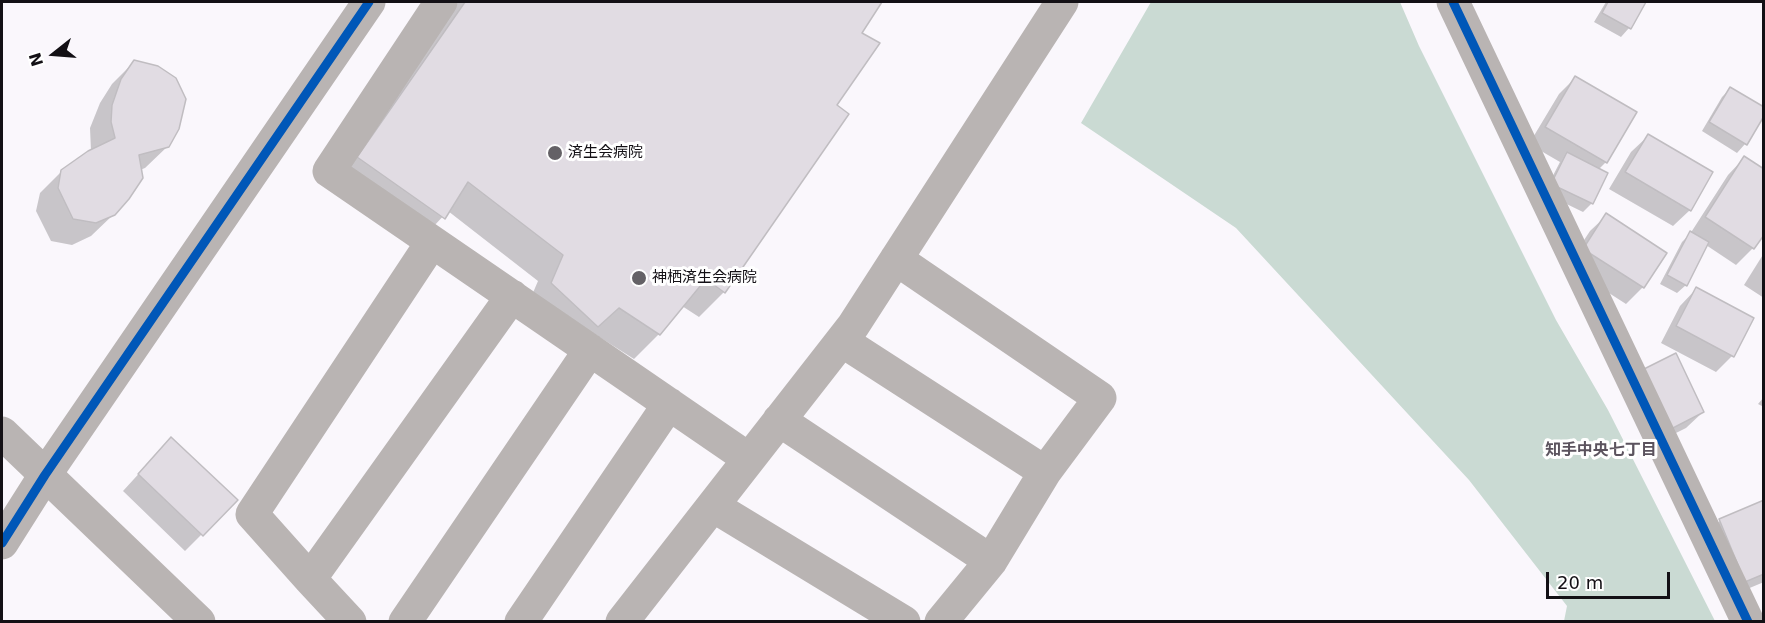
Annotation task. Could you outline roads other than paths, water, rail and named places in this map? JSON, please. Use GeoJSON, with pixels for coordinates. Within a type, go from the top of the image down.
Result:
{"type":"FeatureCollection","features":[{"type":"Feature","properties":{"kind":"street"},"geometry":{"type":"LineString","coordinates":[[2,543],[45,476],[369,2]]}},
{"type":"Feature","properties":{"kind":"street"},"geometry":{"type":"LineString","coordinates":[[441,2],[329,171],[749,459]]}},
{"type":"Feature","properties":{"kind":"street"},"geometry":{"type":"LineString","coordinates":[[622,621],[842,342],[1062,2]]}},
{"type":"Feature","properties":{"kind":"street"},"geometry":{"type":"LineString","coordinates":[[1453,2],[1748,621]]}},
{"type":"Feature","properties":{"kind":"street"},"geometry":{"type":"LineString","coordinates":[[350,621],[252,514],[432,242]]}},
{"type":"Feature","properties":{"kind":"street"},"geometry":{"type":"LineString","coordinates":[[896,259],[1100,398],[1045,472],[990,561],[941,621]]}},
{"type":"Feature","properties":{"kind":"street"},"geometry":{"type":"LineString","coordinates":[[310,579],[512,297]]}},
{"type":"Feature","properties":{"kind":"street"},"geometry":{"type":"LineString","coordinates":[[842,342],[1045,472]]}},
{"type":"Feature","properties":{"kind":"street"},"geometry":{"type":"LineString","coordinates":[[405,621],[590,350]]}},
{"type":"Feature","properties":{"kind":"street"},"geometry":{"type":"LineString","coordinates":[[521,621],[669,404]]}},
{"type":"Feature","properties":{"kind":"street"},"geometry":{"type":"LineString","coordinates":[[779,420],[990,561]]}},
{"type":"Feature","properties":{"kind":"street"},"geometry":{"type":"LineString","coordinates":[[2,433],[199,621]]}},
{"type":"Feature","properties":{"kind":"street"},"geometry":{"type":"LineString","coordinates":[[713,506],[904,621]]}},
{"type":"Feature","properties":{"kind":"place","name":"済生会病院"},"geometry":{"type":"Point","coordinates":[555,153]}},
{"type":"Feature","properties":{"kind":"place","name":"神栖済生会病院"},"geometry":{"type":"Point","coordinates":[639,278]}},
{"type":"Feature","properties":{"kind":"district","name":"知手中央七丁目"},"geometry":{"type":"Point","coordinates":[1601,451]}}]}
